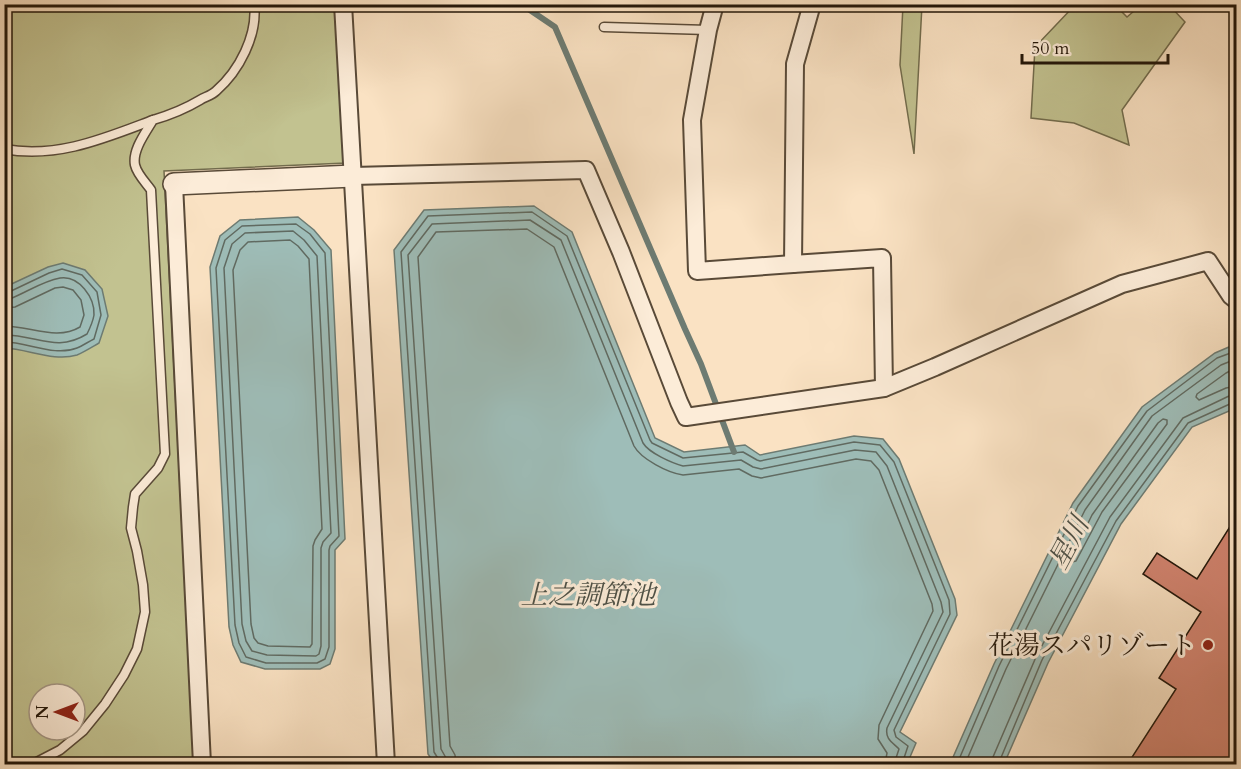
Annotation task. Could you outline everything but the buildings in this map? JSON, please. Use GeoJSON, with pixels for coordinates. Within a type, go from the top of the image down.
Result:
{"type":"FeatureCollection","features":[{"type":"Feature","properties":{"kind":"street"},"geometry":{"type":"LineString","coordinates":[[343,4],[386,765]]}},
{"type":"Feature","properties":{"kind":"street"},"geometry":{"type":"LineString","coordinates":[[715,4],[708,30],[692,120],[697,270],[882,258],[884,388]]}},
{"type":"Feature","properties":{"kind":"street"},"geometry":{"type":"LineString","coordinates":[[793,264],[795,64],[812,4]]}},
{"type":"Feature","properties":{"kind":"street"},"geometry":{"type":"LineString","coordinates":[[202,765],[174,184],[353,176],[586,170],[686,417],[884,388],[1122,284],[1208,261],[1236,300]]}},
{"type":"Feature","properties":{"kind":"lane"},"geometry":{"type":"LineString","coordinates":[[4,149],[57,151],[97,141],[173,115],[216,92],[242,58],[251,38],[254,4]]}},
{"type":"Feature","properties":{"kind":"lane"},"geometry":{"type":"LineString","coordinates":[[604,27],[708,30]]}},
{"type":"Feature","properties":{"kind":"lane"},"geometry":{"type":"LineString","coordinates":[[33,765],[60,750],[83,731],[105,704],[124,675],[137,649],[145,612],[143,585],[131,528],[133,507],[135,494],[158,468],[165,454],[151,190],[135,166],[135,157],[140,144],[153,120]]}},
{"type":"Feature","properties":{"kind":"green space"},"geometry":{"type":"Polygon","coordinates":[[[4,5],[338,5],[346,163],[164,171],[194,764],[5,764],[4,5]]]}},
{"type":"Feature","properties":{"kind":"green space"},"geometry":{"type":"Polygon","coordinates":[[[903,5],[922,5],[914,154],[900,65],[903,5]]]}},
{"type":"Feature","properties":{"kind":"green space"},"geometry":{"type":"Polygon","coordinates":[[[1075,5],[1115,5],[1127,17],[1141,5],[1169,5],[1185,22],[1122,110],[1129,145],[1074,123],[1031,118],[1035,47],[1075,5]]]}},
{"type":"Feature","properties":{"kind":"water","name":"上之調節池"},"geometry":{"type":"Polygon","coordinates":[[[534,206],[572,232],[655,438],[684,452],[745,445],[760,455],[854,436],[883,439],[899,459],[955,599],[957,615],[900,732],[916,743],[907,764],[435,764],[428,754],[394,250],[424,210],[534,206]]]}},
{"type":"Feature","properties":{"kind":"water"},"geometry":{"type":"Polygon","coordinates":[[[298,217],[314,230],[331,250],[345,539],[335,550],[335,649],[330,664],[320,669],[265,669],[241,662],[233,645],[229,627],[210,267],[220,236],[240,220],[298,217]]]}},
{"type":"Feature","properties":{"kind":"water"},"geometry":{"type":"Polygon","coordinates":[[[63,263],[85,270],[102,289],[108,316],[99,343],[77,355],[68,357],[5,348],[5,287],[48,267],[63,263]]]}},
{"type":"Feature","properties":{"kind":"water","name":"星川"},"geometry":{"type":"Polygon","coordinates":[[[1236,344],[1236,408],[1192,427],[1121,524],[1048,663],[1004,764],[950,764],[994,664],[1073,503],[1142,407],[1215,353],[1236,344]]]}},
{"type":"Feature","properties":{"kind":"waterway"},"geometry":{"type":"LineString","coordinates":[[521,4],[555,27],[701,364],[734,452]]}},
{"type":"Feature","properties":{"kind":"place","name":"花湯スパリゾート"},"geometry":{"type":"Point","coordinates":[1208,645]}}]}
